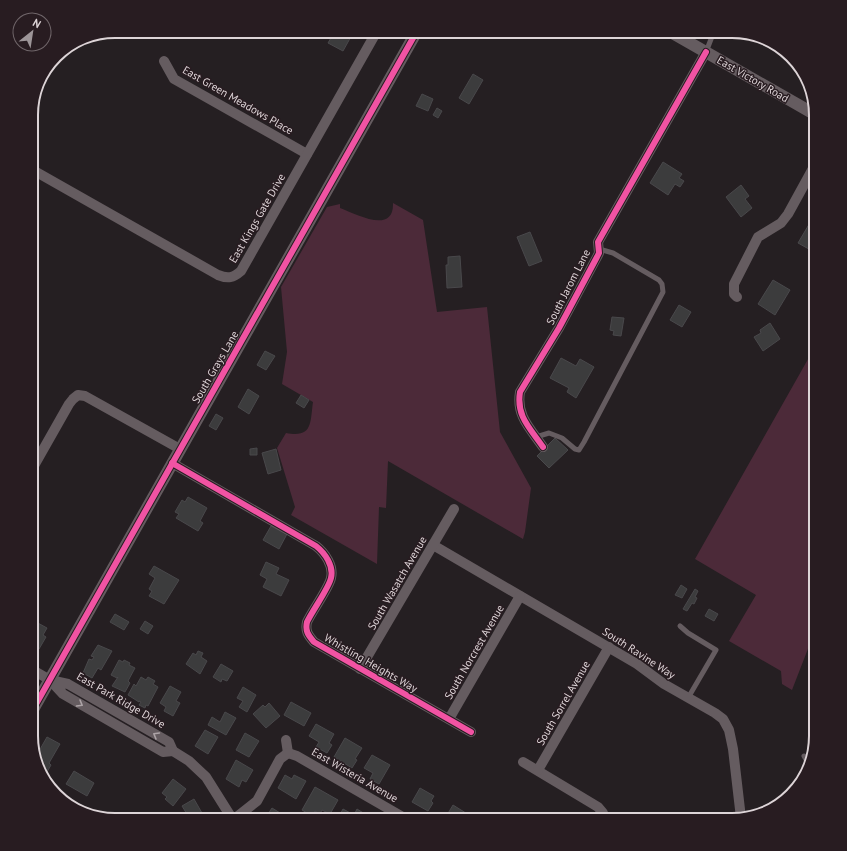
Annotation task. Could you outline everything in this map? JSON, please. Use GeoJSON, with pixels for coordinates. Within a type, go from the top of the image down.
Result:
{"type":"FeatureCollection","features":[{"type":"Feature","properties":{"kind":"street","name":"East Kings Gate Drive"},"geometry":{"type":"LineString","coordinates":[[38,173],[218,275],[227,278],[235,276],[241,271],[373,38]]}},
{"type":"Feature","properties":{"kind":"street","name":"South Grays Lane"},"geometry":{"type":"LineString","coordinates":[[38,701],[413,38]]}},
{"type":"Feature","properties":{"kind":"street","name":"East Victory Road"},"geometry":{"type":"LineString","coordinates":[[681,38],[809,111]]}},
{"type":"Feature","properties":{"kind":"street","name":"South Jarom Lane"},"geometry":{"type":"LineString","coordinates":[[543,447],[523,418],[518,403],[520,392],[559,328],[598,257],[598,242],[706,52]]}},
{"type":"Feature","properties":{"kind":"street","name":"East Green Meadows Place"},"geometry":{"type":"LineString","coordinates":[[164,61],[174,79],[307,154]]}},
{"type":"Feature","properties":{"kind":"street"},"geometry":{"type":"LineString","coordinates":[[737,297],[734,294],[734,284],[758,237],[781,223],[788,214],[809,176]]}},
{"type":"Feature","properties":{"kind":"street"},"geometry":{"type":"LineString","coordinates":[[38,459],[69,404],[78,395],[89,398],[180,449]]}},
{"type":"Feature","properties":{"kind":"street","name":"Whistling Heights Way"},"geometry":{"type":"LineString","coordinates":[[172,463],[316,546],[322,551],[328,559],[331,569],[331,578],[307,622],[306,630],[314,642],[471,732]]}},
{"type":"Feature","properties":{"kind":"street","name":"South Wasatch Avenue"},"geometry":{"type":"LineString","coordinates":[[360,669],[454,509]]}},
{"type":"Feature","properties":{"kind":"street","name":"South Ravine Way"},"geometry":{"type":"LineString","coordinates":[[432,545],[637,664],[664,684],[715,713],[722,719],[729,730],[740,812]]}},
{"type":"Feature","properties":{"kind":"street","name":"South Norcrest Avenue"},"geometry":{"type":"LineString","coordinates":[[448,719],[520,596]]}},
{"type":"Feature","properties":{"kind":"street","name":"South Sorrel Avenue"},"geometry":{"type":"LineString","coordinates":[[538,770],[609,648]]}},
{"type":"Feature","properties":{"kind":"street"},"geometry":{"type":"LineString","coordinates":[[38,673],[50,680],[63,694],[163,752],[173,751],[189,761],[206,778],[228,813]]}},
{"type":"Feature","properties":{"kind":"street"},"geometry":{"type":"LineString","coordinates":[[241,813],[257,800],[280,759],[288,753],[286,740]]}},
{"type":"Feature","properties":{"kind":"street","name":"East Wisteria Avenue"},"geometry":{"type":"LineString","coordinates":[[288,753],[297,756],[396,813]]}},
{"type":"Feature","properties":{"kind":"street"},"geometry":{"type":"LineString","coordinates":[[523,762],[592,802],[602,813]]}},
{"type":"Feature","properties":{"kind":"lane"},"geometry":{"type":"LineString","coordinates":[[706,52],[711,38]]}},
{"type":"Feature","properties":{"kind":"lane"},"geometry":{"type":"LineString","coordinates":[[536,437],[549,433],[562,438],[575,449],[579,450],[663,292],[662,284],[659,280],[613,253],[599,249]]}},
{"type":"Feature","properties":{"kind":"lane"},"geometry":{"type":"LineString","coordinates":[[680,626],[688,633],[716,650],[688,698]]}},
{"type":"Feature","properties":{"kind":"shaded area"},"geometry":{"type":"Polygon","coordinates":[[[393,203],[423,220],[437,312],[487,307],[500,432],[531,488],[523,539],[388,461],[386,508],[379,507],[377,564],[291,515],[295,507],[277,448],[286,433],[295,434],[306,431],[310,422],[313,402],[282,384],[287,352],[281,287],[327,207],[340,204],[340,208],[355,214],[373,220],[381,220],[387,218],[392,213],[393,203]]]}},
{"type":"Feature","properties":{"kind":"shaded area"},"geometry":{"type":"Polygon","coordinates":[[[809,357],[809,646],[792,690],[782,684],[781,671],[729,641],[756,595],[695,559],[809,357]]]}},
{"type":"Feature","properties":{"kind":"building"},"geometry":{"type":"Polygon","coordinates":[[[331,38],[350,38],[343,51],[328,43],[331,38]]]}},
{"type":"Feature","properties":{"kind":"building"},"geometry":{"type":"Polygon","coordinates":[[[473,74],[483,80],[469,104],[459,98],[473,74]]]}},
{"type":"Feature","properties":{"kind":"building"},"geometry":{"type":"Polygon","coordinates":[[[422,94],[433,99],[428,111],[416,106],[422,94]]]}},
{"type":"Feature","properties":{"kind":"building"},"geometry":{"type":"Polygon","coordinates":[[[437,108],[442,111],[438,118],[433,115],[437,108]]]}},
{"type":"Feature","properties":{"kind":"building"},"geometry":{"type":"Polygon","coordinates":[[[663,162],[682,174],[679,178],[684,181],[680,187],[675,184],[668,195],[650,183],[663,162]]]}},
{"type":"Feature","properties":{"kind":"building"},"geometry":{"type":"Polygon","coordinates":[[[741,185],[749,196],[745,199],[752,208],[741,217],[726,197],[741,185]]]}},
{"type":"Feature","properties":{"kind":"building"},"geometry":{"type":"Polygon","coordinates":[[[809,224],[809,249],[798,243],[809,224]]]}},
{"type":"Feature","properties":{"kind":"building"},"geometry":{"type":"Polygon","coordinates":[[[530,232],[542,261],[529,266],[517,237],[530,232]]]}},
{"type":"Feature","properties":{"kind":"building"},"geometry":{"type":"Polygon","coordinates":[[[460,256],[462,287],[447,288],[446,265],[448,265],[448,257],[460,256]]]}},
{"type":"Feature","properties":{"kind":"building"},"geometry":{"type":"Polygon","coordinates":[[[773,280],[790,290],[775,315],[758,304],[773,280]]]}},
{"type":"Feature","properties":{"kind":"building"},"geometry":{"type":"Polygon","coordinates":[[[679,305],[691,312],[682,327],[670,320],[679,305]]]}},
{"type":"Feature","properties":{"kind":"building"},"geometry":{"type":"Polygon","coordinates":[[[612,317],[624,318],[621,336],[613,335],[614,331],[610,330],[612,317]]]}},
{"type":"Feature","properties":{"kind":"building"},"geometry":{"type":"Polygon","coordinates":[[[770,323],[780,339],[763,351],[754,337],[761,333],[760,330],[770,323]]]}},
{"type":"Feature","properties":{"kind":"building"},"geometry":{"type":"Polygon","coordinates":[[[265,351],[275,356],[266,370],[257,365],[265,351]]]}},
{"type":"Feature","properties":{"kind":"building"},"geometry":{"type":"Polygon","coordinates":[[[561,358],[576,366],[580,359],[594,367],[576,398],[567,392],[569,388],[550,378],[561,358]]]}},
{"type":"Feature","properties":{"kind":"building"},"geometry":{"type":"Polygon","coordinates":[[[248,389],[259,396],[249,414],[238,407],[248,389]]]}},
{"type":"Feature","properties":{"kind":"building"},"geometry":{"type":"Polygon","coordinates":[[[301,395],[309,400],[304,408],[296,403],[301,395]]]}},
{"type":"Feature","properties":{"kind":"building"},"geometry":{"type":"Polygon","coordinates":[[[216,414],[223,418],[216,430],[209,426],[216,414]]]}},
{"type":"Feature","properties":{"kind":"building"},"geometry":{"type":"Polygon","coordinates":[[[555,438],[568,450],[549,468],[537,456],[555,438]]]}},
{"type":"Feature","properties":{"kind":"building"},"geometry":{"type":"Polygon","coordinates":[[[257,448],[257,455],[250,455],[250,449],[257,448]]]}},
{"type":"Feature","properties":{"kind":"building"},"geometry":{"type":"Polygon","coordinates":[[[276,449],[281,470],[268,474],[262,453],[276,449]]]}},
{"type":"Feature","properties":{"kind":"building"},"geometry":{"type":"Polygon","coordinates":[[[188,497],[207,508],[200,521],[203,523],[198,531],[176,518],[179,514],[175,512],[182,500],[185,502],[188,497]]]}},
{"type":"Feature","properties":{"kind":"building"},"geometry":{"type":"Polygon","coordinates":[[[271,526],[287,534],[279,549],[263,540],[271,526]]]}},
{"type":"Feature","properties":{"kind":"building"},"geometry":{"type":"Polygon","coordinates":[[[266,562],[279,568],[276,574],[289,580],[281,596],[263,587],[267,579],[260,575],[266,562]]]}},
{"type":"Feature","properties":{"kind":"building"},"geometry":{"type":"Polygon","coordinates":[[[154,566],[179,580],[164,604],[149,596],[152,591],[149,589],[155,578],[149,574],[154,566]]]}},
{"type":"Feature","properties":{"kind":"building"},"geometry":{"type":"Polygon","coordinates":[[[681,585],[687,589],[682,598],[675,595],[681,585]]]}},
{"type":"Feature","properties":{"kind":"building"},"geometry":{"type":"Polygon","coordinates":[[[695,589],[698,591],[695,597],[697,598],[694,604],[692,603],[687,611],[683,609],[695,589]]]}},
{"type":"Feature","properties":{"kind":"building"},"geometry":{"type":"Polygon","coordinates":[[[709,609],[718,614],[714,621],[705,616],[709,609]]]}},
{"type":"Feature","properties":{"kind":"building"},"geometry":{"type":"Polygon","coordinates":[[[115,614],[129,622],[124,630],[110,622],[115,614]]]}},
{"type":"Feature","properties":{"kind":"building"},"geometry":{"type":"Polygon","coordinates":[[[145,621],[153,626],[148,634],[140,629],[145,621]]]}},
{"type":"Feature","properties":{"kind":"building"},"geometry":{"type":"Polygon","coordinates":[[[38,623],[47,628],[43,635],[46,637],[39,649],[38,623]]]}},
{"type":"Feature","properties":{"kind":"building"},"geometry":{"type":"Polygon","coordinates":[[[98,645],[112,651],[101,670],[98,668],[92,678],[83,673],[89,659],[92,660],[94,657],[91,656],[98,645]]]}},
{"type":"Feature","properties":{"kind":"building"},"geometry":{"type":"Polygon","coordinates":[[[198,651],[203,653],[201,657],[207,661],[200,674],[186,664],[193,653],[196,655],[198,651]]]}},
{"type":"Feature","properties":{"kind":"building"},"geometry":{"type":"Polygon","coordinates":[[[119,660],[123,662],[124,660],[130,663],[129,665],[135,668],[128,681],[130,683],[125,692],[112,686],[118,677],[117,678],[111,675],[119,660]]]}},
{"type":"Feature","properties":{"kind":"building"},"geometry":{"type":"Polygon","coordinates":[[[221,664],[233,671],[227,681],[222,679],[221,682],[213,677],[221,664]]]}},
{"type":"Feature","properties":{"kind":"building"},"geometry":{"type":"Polygon","coordinates":[[[141,677],[146,680],[148,677],[155,681],[153,684],[158,687],[148,706],[146,705],[145,708],[139,705],[141,702],[128,695],[134,684],[136,686],[141,677]]]}},
{"type":"Feature","properties":{"kind":"building"},"geometry":{"type":"Polygon","coordinates":[[[170,686],[181,692],[176,701],[180,703],[173,716],[164,711],[166,707],[160,703],[170,686]]]}},
{"type":"Feature","properties":{"kind":"building"},"geometry":{"type":"Polygon","coordinates":[[[243,687],[256,695],[247,712],[239,707],[243,701],[237,698],[243,687]]]}},
{"type":"Feature","properties":{"kind":"building"},"geometry":{"type":"Polygon","coordinates":[[[291,702],[311,713],[304,726],[284,715],[291,702]]]}},
{"type":"Feature","properties":{"kind":"building"},"geometry":{"type":"Polygon","coordinates":[[[269,703],[280,716],[266,728],[253,714],[263,705],[265,707],[269,703]]]}},
{"type":"Feature","properties":{"kind":"building"},"geometry":{"type":"Polygon","coordinates":[[[225,712],[236,718],[226,735],[208,725],[212,717],[220,722],[225,712]]]}},
{"type":"Feature","properties":{"kind":"building"},"geometry":{"type":"Polygon","coordinates":[[[316,724],[334,734],[329,743],[332,745],[327,753],[316,747],[319,742],[309,736],[316,724]]]}},
{"type":"Feature","properties":{"kind":"building"},"geometry":{"type":"Polygon","coordinates":[[[205,730],[218,737],[208,754],[195,746],[205,730]]]}},
{"type":"Feature","properties":{"kind":"building"},"geometry":{"type":"Polygon","coordinates":[[[245,733],[259,741],[249,757],[236,750],[245,733]]]}},
{"type":"Feature","properties":{"kind":"building"},"geometry":{"type":"Polygon","coordinates":[[[47,737],[60,744],[49,763],[51,765],[47,772],[42,761],[39,751],[47,737]]]}},
{"type":"Feature","properties":{"kind":"building"},"geometry":{"type":"Polygon","coordinates":[[[345,738],[362,748],[355,759],[357,760],[352,768],[334,757],[345,738]]]}},
{"type":"Feature","properties":{"kind":"building"},"geometry":{"type":"Polygon","coordinates":[[[372,755],[390,765],[379,784],[370,779],[373,773],[364,768],[372,755]]]}},
{"type":"Feature","properties":{"kind":"building"},"geometry":{"type":"Polygon","coordinates":[[[236,760],[253,770],[246,782],[242,780],[239,787],[226,779],[236,760]]]}},
{"type":"Feature","properties":{"kind":"building"},"geometry":{"type":"Polygon","coordinates":[[[74,771],[94,783],[87,796],[66,784],[74,771]]]}},
{"type":"Feature","properties":{"kind":"building"},"geometry":{"type":"Polygon","coordinates":[[[285,775],[292,779],[294,775],[306,781],[296,799],[278,788],[285,775]]]}},
{"type":"Feature","properties":{"kind":"building"},"geometry":{"type":"Polygon","coordinates":[[[173,779],[186,789],[173,806],[165,799],[167,797],[162,793],[173,779]]]}},
{"type":"Feature","properties":{"kind":"building"},"geometry":{"type":"Polygon","coordinates":[[[315,787],[338,800],[331,813],[322,810],[320,813],[315,811],[314,813],[307,813],[302,810],[315,787]]]}},
{"type":"Feature","properties":{"kind":"building"},"geometry":{"type":"Polygon","coordinates":[[[420,788],[434,796],[431,801],[433,803],[428,811],[412,802],[420,788]]]}},
{"type":"Feature","properties":{"kind":"building"},"geometry":{"type":"Polygon","coordinates":[[[194,799],[202,813],[186,813],[182,806],[194,799]]]}},
{"type":"Feature","properties":{"kind":"building"},"geometry":{"type":"Polygon","coordinates":[[[453,805],[466,813],[448,813],[453,805]]]}},
{"type":"Feature","properties":{"kind":"building"},"geometry":{"type":"Polygon","coordinates":[[[272,808],[280,813],[269,813],[272,808]]]}},
{"type":"Feature","properties":{"kind":"building"},"geometry":{"type":"Polygon","coordinates":[[[343,809],[350,813],[341,813],[343,809]]]}},
{"type":"Feature","properties":{"kind":"building"},"geometry":{"type":"Polygon","coordinates":[[[357,809],[363,813],[355,813],[357,809]]]}},
{"type":"Feature","properties":{"kind":"cycle path"},"geometry":{"type":"LineString","coordinates":[[38,701],[413,38]]}},
{"type":"Feature","properties":{"kind":"cycle path"},"geometry":{"type":"LineString","coordinates":[[543,447],[529,428],[522,415],[519,400],[520,392],[559,328],[597,257],[599,253],[598,242],[706,52]]}},
{"type":"Feature","properties":{"kind":"cycle path"},"geometry":{"type":"LineString","coordinates":[[172,463],[316,546],[323,552],[330,564],[332,573],[327,588],[307,622],[306,628],[314,642],[471,732]]}}]}
